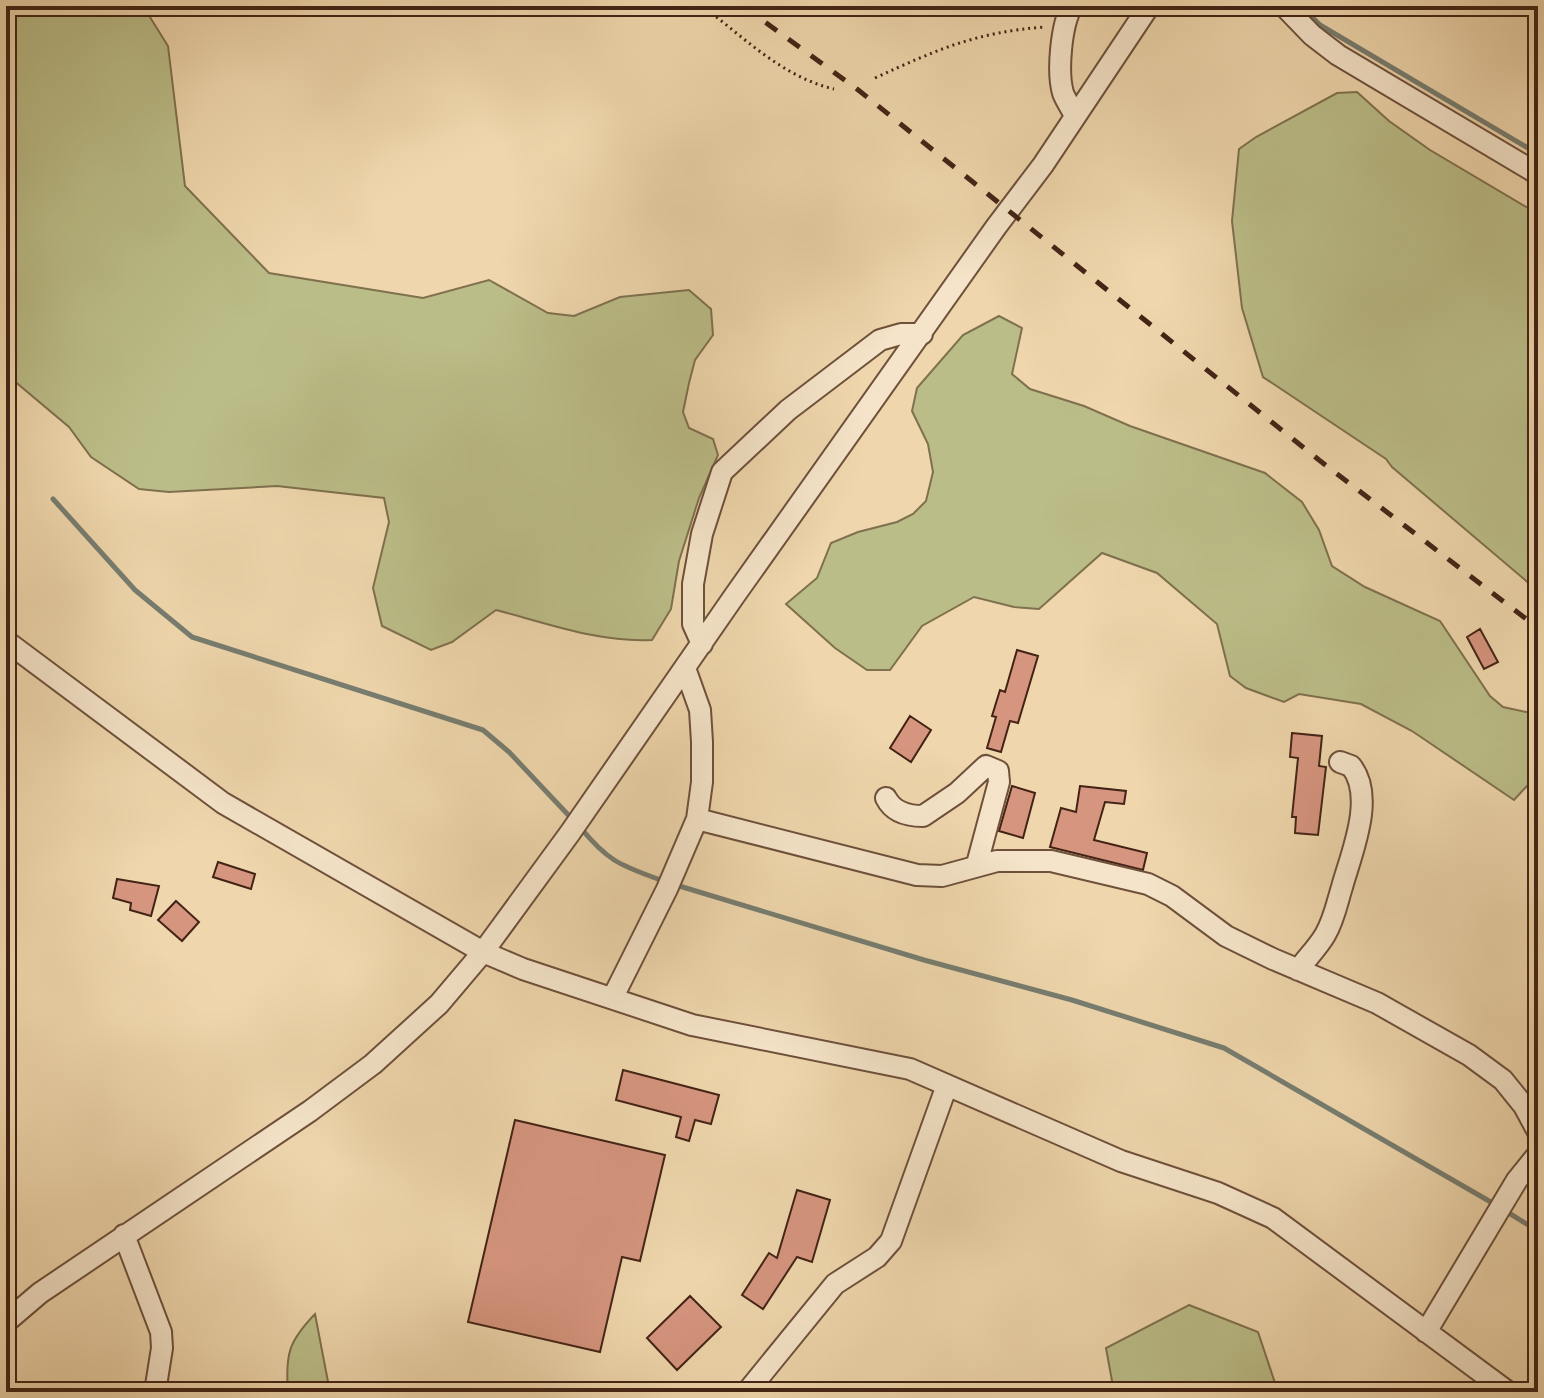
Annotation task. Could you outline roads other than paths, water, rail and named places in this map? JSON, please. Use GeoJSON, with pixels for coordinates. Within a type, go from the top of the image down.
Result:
{"type":"FeatureCollection","features":[{"type":"Feature","properties":{"kind":"street"},"geometry":{"type":"LineString","coordinates":[[1072,6],[1065,27],[1061,69],[1063,93],[1075,116]]}},
{"type":"Feature","properties":{"kind":"street"},"geometry":{"type":"LineString","coordinates":[[6,1322],[40,1293],[310,1111],[373,1064],[439,1004],[483,952],[570,833],[1075,116],[1149,6]]}},
{"type":"Feature","properties":{"kind":"street"},"geometry":{"type":"LineString","coordinates":[[1284,6],[1312,35],[1338,55],[1538,174]]}},
{"type":"Feature","properties":{"kind":"street"},"geometry":{"type":"LineString","coordinates":[[702,644],[693,624],[693,584],[702,534],[722,472],[788,410],[880,340],[901,334],[922,334]]}},
{"type":"Feature","properties":{"kind":"street"},"geometry":{"type":"LineString","coordinates":[[6,641],[223,803],[483,952],[523,969],[692,1025],[910,1069],[1121,1161],[1218,1193],[1273,1218],[1508,1392]]}},
{"type":"Feature","properties":{"kind":"street"},"geometry":{"type":"LineString","coordinates":[[613,997],[667,889],[697,819],[702,782],[700,710],[685,668]]}},
{"type":"Feature","properties":{"kind":"street"},"geometry":{"type":"LineString","coordinates":[[1298,970],[1327,931],[1358,837],[1360,783],[1351,766],[1340,762]]}},
{"type":"Feature","properties":{"kind":"street"},"geometry":{"type":"LineString","coordinates":[[886,798],[900,812],[923,816],[957,793],[986,766],[998,771],[999,782],[977,864]]}},
{"type":"Feature","properties":{"kind":"street"},"geometry":{"type":"LineString","coordinates":[[697,819],[917,875],[942,876],[997,861],[1051,861],[1148,884],[1172,896],[1226,936],[1377,1003],[1469,1055],[1503,1080],[1524,1106],[1538,1132]]}},
{"type":"Feature","properties":{"kind":"street"},"geometry":{"type":"LineString","coordinates":[[747,1392],[835,1284],[877,1257],[891,1241],[947,1085]]}},
{"type":"Feature","properties":{"kind":"street"},"geometry":{"type":"LineString","coordinates":[[1426,1332],[1517,1180],[1538,1154]]}},
{"type":"Feature","properties":{"kind":"street"},"geometry":{"type":"LineString","coordinates":[[124,1235],[161,1332],[162,1348],[155,1392]]}},
{"type":"Feature","properties":{"kind":"waterway"},"geometry":{"type":"LineString","coordinates":[[1301,6],[1320,25],[1538,154]]}},
{"type":"Feature","properties":{"kind":"waterway"},"geometry":{"type":"LineString","coordinates":[[53,499],[135,590],[192,637],[483,730],[509,752],[573,820]]}},
{"type":"Feature","properties":{"kind":"waterway"},"geometry":{"type":"LineString","coordinates":[[580,827],[600,849],[618,862],[666,882]]}},
{"type":"Feature","properties":{"kind":"waterway"},"geometry":{"type":"LineString","coordinates":[[676,885],[924,960],[1072,1000],[1224,1048],[1496,1205]]}},
{"type":"Feature","properties":{"kind":"waterway"},"geometry":{"type":"LineString","coordinates":[[1504,1210],[1538,1231]]}},
{"type":"Feature","properties":{"kind":"railway"},"geometry":{"type":"LineString","coordinates":[[743,6],[857,89],[1319,460],[1538,628]]}}]}
